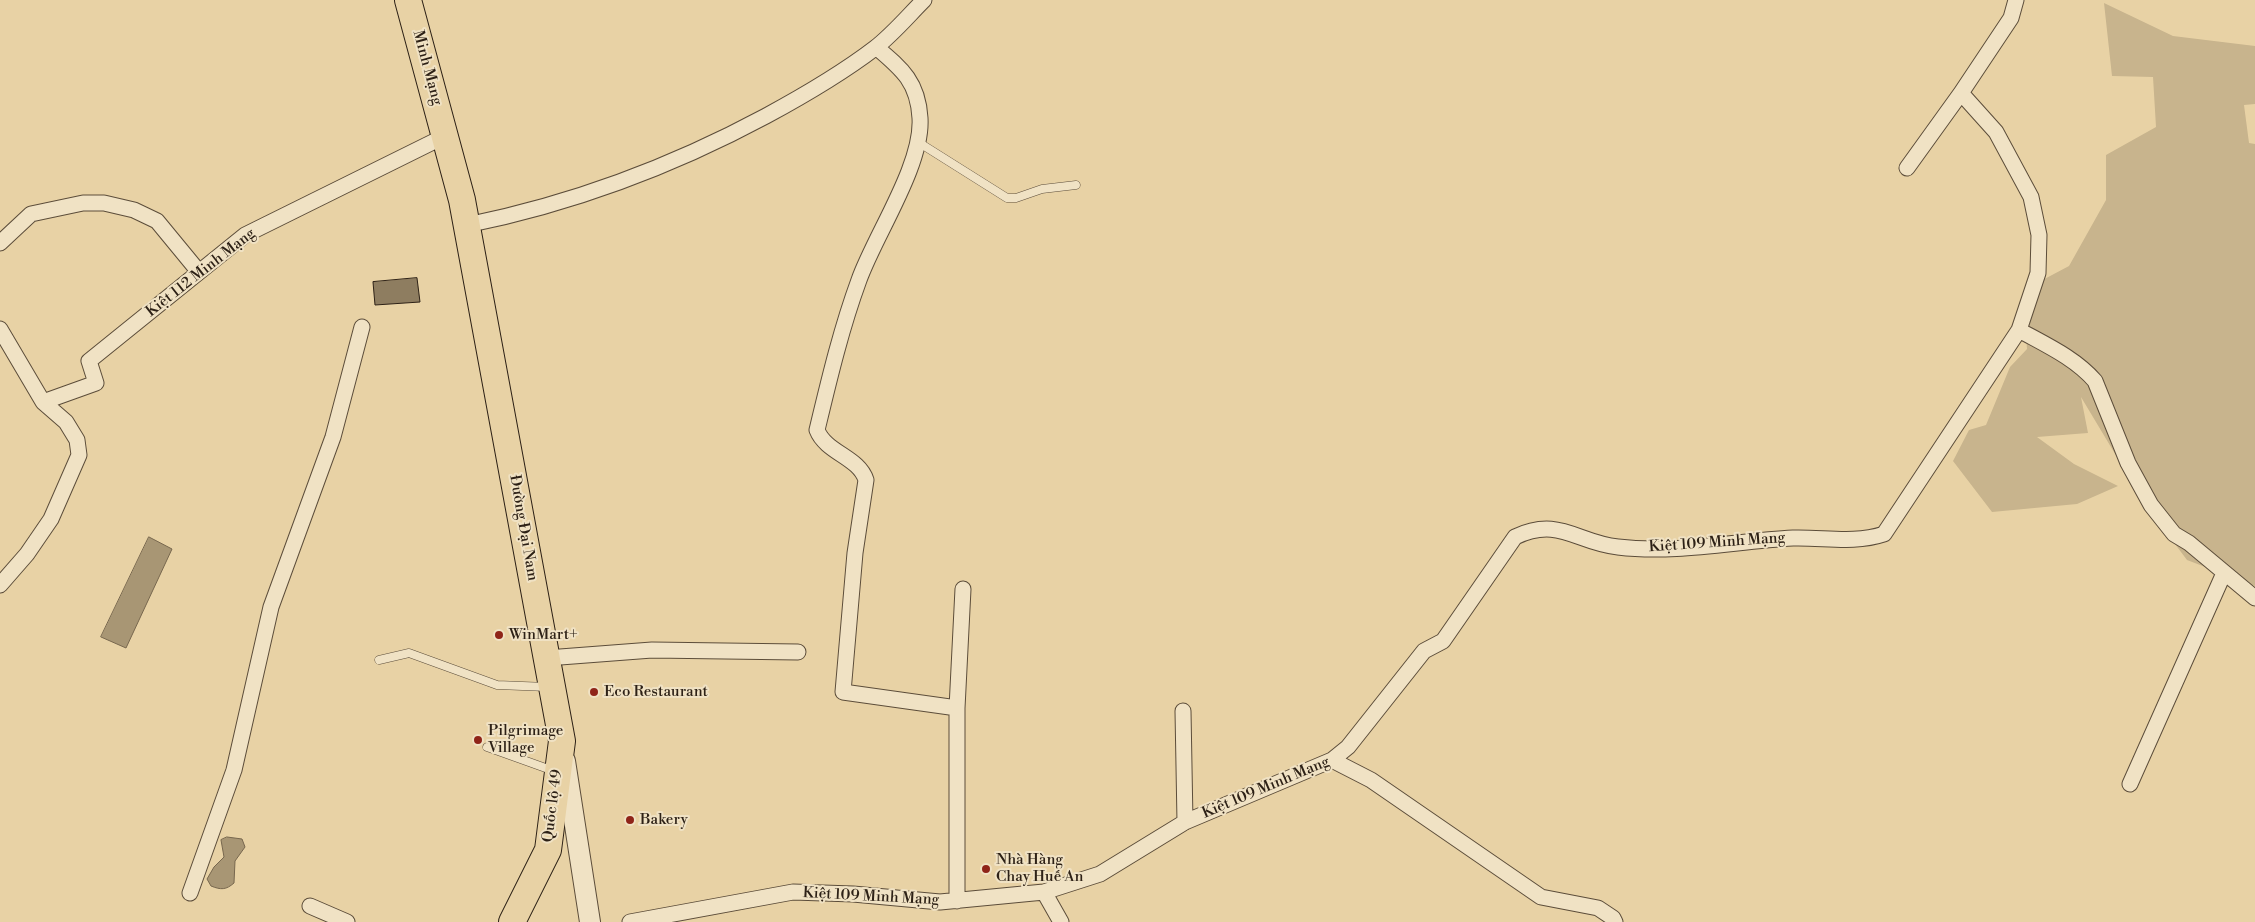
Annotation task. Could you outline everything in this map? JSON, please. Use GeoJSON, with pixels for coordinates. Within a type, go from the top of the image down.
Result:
{"type":"FeatureCollection","features":[{"type":"Feature","properties":{"kind":"highway","name":"Minh Mạng"},"geometry":{"type":"LineString","coordinates":[[408,0],[445,136]]}},
{"type":"Feature","properties":{"kind":"highway","name":"Đường Đại Nam"},"geometry":{"type":"LineString","coordinates":[[445,136],[467,225],[562,741]]}},
{"type":"Feature","properties":{"kind":"highway","name":"Quốc lộ 49"},"geometry":{"type":"LineString","coordinates":[[512,922],[548,850],[562,741]]}},
{"type":"Feature","properties":{"kind":"street"},"geometry":{"type":"LineString","coordinates":[[467,225],[520,214],[586,195],[694,152],[794,101],[876,47],[924,0]]}},
{"type":"Feature","properties":{"kind":"street"},"geometry":{"type":"LineString","coordinates":[[1907,168],[1961,93],[2011,18],[2016,0]]}},
{"type":"Feature","properties":{"kind":"street"},"geometry":{"type":"LineString","coordinates":[[876,47],[896,64],[910,80],[917,92],[920,118],[918,142],[899,192],[859,278],[839,340],[817,430],[821,439],[863,471],[866,480],[855,553],[843,692],[957,708]]}},
{"type":"Feature","properties":{"kind":"street","name":"Kiệt 109 Minh Mạng"},"geometry":{"type":"LineString","coordinates":[[630,922],[683,918],[793,892],[957,901],[1044,892],[1100,874],[1185,822],[1332,760],[1348,747],[1424,651],[1443,641],[1515,537],[1532,529],[1551,528],[1611,546],[1644,548],[1701,547],[1794,538],[1854,540],[1884,534],[2019,330],[2038,273],[2040,235],[2031,197],[1996,132],[1961,93]]}},
{"type":"Feature","properties":{"kind":"street","name":"Kiệt 112 Minh Mạng"},"geometry":{"type":"LineString","coordinates":[[43,402],[96,383],[90,361],[245,235],[445,136]]}},
{"type":"Feature","properties":{"kind":"street"},"geometry":{"type":"LineString","coordinates":[[0,242],[31,214],[83,203],[104,203],[134,210],[157,221],[199,272]]}},
{"type":"Feature","properties":{"kind":"street"},"geometry":{"type":"LineString","coordinates":[[190,893],[234,770],[271,607],[333,436],[362,327]]}},
{"type":"Feature","properties":{"kind":"street"},"geometry":{"type":"LineString","coordinates":[[0,329],[43,402],[66,422],[77,440],[79,455],[51,519],[27,554],[0,585]]}},
{"type":"Feature","properties":{"kind":"street"},"geometry":{"type":"LineString","coordinates":[[2019,330],[2064,355],[2090,376],[2102,397],[2128,463],[2151,505],[2174,534],[2189,543],[2255,598]]}},
{"type":"Feature","properties":{"kind":"street"},"geometry":{"type":"LineString","coordinates":[[2130,784],[2224,573]]}},
{"type":"Feature","properties":{"kind":"street"},"geometry":{"type":"LineString","coordinates":[[957,901],[957,708],[963,589]]}},
{"type":"Feature","properties":{"kind":"street"},"geometry":{"type":"LineString","coordinates":[[546,658],[652,650],[798,652]]}},
{"type":"Feature","properties":{"kind":"street"},"geometry":{"type":"LineString","coordinates":[[1183,710],[1185,822]]}},
{"type":"Feature","properties":{"kind":"street","name":"Đường Đại Nam"},"geometry":{"type":"LineString","coordinates":[[562,741],[590,922]]}},
{"type":"Feature","properties":{"kind":"street"},"geometry":{"type":"LineString","coordinates":[[1332,760],[1371,780],[1541,897],[1598,908],[1613,918],[1615,922]]}},
{"type":"Feature","properties":{"kind":"street"},"geometry":{"type":"LineString","coordinates":[[1044,892],[1060,922]]}},
{"type":"Feature","properties":{"kind":"street"},"geometry":{"type":"LineString","coordinates":[[310,906],[347,922]]}},
{"type":"Feature","properties":{"kind":"lane"},"geometry":{"type":"LineString","coordinates":[[918,142],[1007,198],[1016,198],[1042,189],[1076,185]]}},
{"type":"Feature","properties":{"kind":"lane"},"geometry":{"type":"LineString","coordinates":[[380,660],[409,653],[498,685],[552,687]]}},
{"type":"Feature","properties":{"kind":"lane"},"geometry":{"type":"LineString","coordinates":[[487,747],[558,773]]}},
{"type":"Feature","properties":{"kind":"shaded area"},"geometry":{"type":"Polygon","coordinates":[[[2104,3],[2173,36],[2255,46],[2255,104],[2244,105],[2249,143],[2255,144],[2255,586],[2187,560],[2145,504],[2081,397],[2088,433],[2037,437],[2074,464],[2118,486],[2077,504],[1992,512],[1953,461],[1969,430],[1986,425],[2010,367],[2027,349],[2024,310],[2035,284],[2069,266],[2106,200],[2106,155],[2156,127],[2153,77],[2112,76],[2104,3]]]}},
{"type":"Feature","properties":{"kind":"shaded area"},"geometry":{"type":"Polygon","coordinates":[[[149,537],[172,549],[126,648],[101,637],[149,537]]]}},
{"type":"Feature","properties":{"kind":"shaded area"},"geometry":{"type":"Polygon","coordinates":[[[227,837],[242,839],[245,847],[235,861],[234,883],[221,889],[211,886],[207,879],[214,867],[224,857],[221,840],[227,837]]]}},
{"type":"Feature","properties":{"kind":"building"},"geometry":{"type":"Polygon","coordinates":[[[417,278],[420,302],[375,305],[373,282],[417,278]]]}},
{"type":"Feature","properties":{"kind":"place","name":"WinMart+"},"geometry":{"type":"Point","coordinates":[499,635]}},
{"type":"Feature","properties":{"kind":"place","name":"Eco Restaurant"},"geometry":{"type":"Point","coordinates":[594,692]}},
{"type":"Feature","properties":{"kind":"place","name":"Pilgrimage Village"},"geometry":{"type":"Point","coordinates":[478,740]}},
{"type":"Feature","properties":{"kind":"place","name":"Bakery"},"geometry":{"type":"Point","coordinates":[630,820]}},
{"type":"Feature","properties":{"kind":"place","name":"Nhà Hàng Chay Huế An"},"geometry":{"type":"Point","coordinates":[986,869]}}]}
